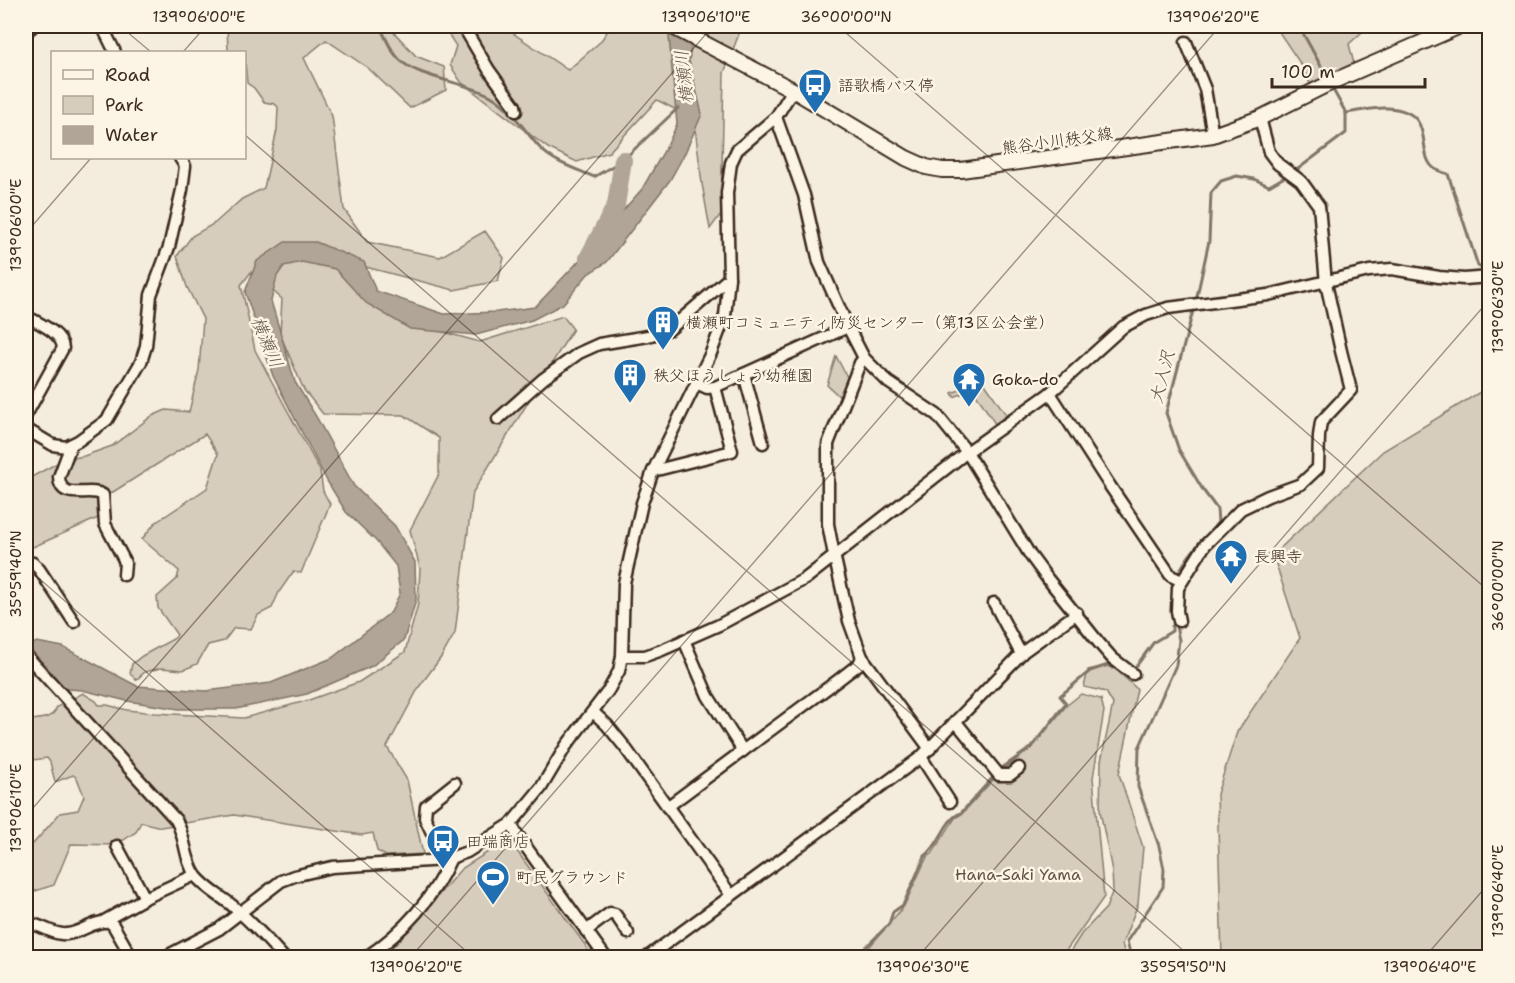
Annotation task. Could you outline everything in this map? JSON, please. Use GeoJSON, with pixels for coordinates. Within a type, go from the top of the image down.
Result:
{"type":"FeatureCollection","features":[{"type":"Feature","properties":{"kind":"main road","name":"熊谷小川秩父線"},"geometry":{"type":"LineString","coordinates":[[671,26],[793,90],[906,158],[942,170],[982,167],[1213,135],[1260,118],[1336,80],[1460,26]]}},
{"type":"Feature","properties":{"kind":"street"},"geometry":{"type":"LineString","coordinates":[[26,32],[33,26]]}},
{"type":"Feature","properties":{"kind":"street"},"geometry":{"type":"LineString","coordinates":[[102,26],[115,51]]}},
{"type":"Feature","properties":{"kind":"street"},"geometry":{"type":"LineString","coordinates":[[464,26],[516,111]]}},
{"type":"Feature","properties":{"kind":"street"},"geometry":{"type":"LineString","coordinates":[[1186,42],[1204,89],[1213,135]]}},
{"type":"Feature","properties":{"kind":"street"},"geometry":{"type":"LineString","coordinates":[[163,957],[219,929],[281,881],[332,867],[448,859],[467,852],[490,839],[511,824],[534,798],[568,743],[615,681],[622,656],[624,583],[634,530],[652,471],[696,383],[725,316],[729,278],[727,193],[731,163],[737,150],[776,117],[793,90]]}},
{"type":"Feature","properties":{"kind":"street"},"geometry":{"type":"LineString","coordinates":[[776,117],[804,195],[819,262],[864,358],[888,382],[937,415],[967,452],[1030,555],[1106,650],[1133,674]]}},
{"type":"Feature","properties":{"kind":"street"},"geometry":{"type":"LineString","coordinates":[[1179,621],[1176,596],[1178,579],[1205,545],[1241,509],[1301,484],[1318,468],[1321,422],[1352,390],[1326,283],[1319,206],[1301,181],[1278,164],[1269,152],[1260,118]]}},
{"type":"Feature","properties":{"kind":"street"},"geometry":{"type":"LineString","coordinates":[[26,429],[53,445],[60,447],[71,445],[107,420],[141,362],[146,346],[152,295],[169,247],[182,190],[185,166],[181,159]]}},
{"type":"Feature","properties":{"kind":"street"},"geometry":{"type":"LineString","coordinates":[[622,656],[645,656],[719,625],[790,588],[967,452],[1050,393],[1123,327],[1146,315],[1168,308],[1206,304],[1326,283],[1369,271],[1392,269],[1464,279],[1490,277]]}},
{"type":"Feature","properties":{"kind":"street"},"geometry":{"type":"LineString","coordinates":[[498,419],[543,380],[579,353],[599,344],[648,336],[670,329],[729,278]]}},
{"type":"Feature","properties":{"kind":"street"},"geometry":{"type":"LineString","coordinates":[[26,316],[63,341],[63,348],[26,415]]}},
{"type":"Feature","properties":{"kind":"street"},"geometry":{"type":"LineString","coordinates":[[696,383],[707,388],[715,387],[848,327]]}},
{"type":"Feature","properties":{"kind":"street"},"geometry":{"type":"LineString","coordinates":[[864,358],[828,444],[828,524],[834,555],[849,621],[862,657],[926,753],[950,802]]}},
{"type":"Feature","properties":{"kind":"street"},"geometry":{"type":"LineString","coordinates":[[744,374],[763,443]]}},
{"type":"Feature","properties":{"kind":"street"},"geometry":{"type":"LineString","coordinates":[[652,471],[732,452],[715,387]]}},
{"type":"Feature","properties":{"kind":"street"},"geometry":{"type":"LineString","coordinates":[[1050,393],[1110,486],[1178,579]]}},
{"type":"Feature","properties":{"kind":"street"},"geometry":{"type":"LineString","coordinates":[[71,445],[59,482],[62,487],[73,493],[94,491],[103,495],[105,524],[122,554],[125,563],[124,575]]}},
{"type":"Feature","properties":{"kind":"street"},"geometry":{"type":"LineString","coordinates":[[26,561],[33,563],[39,569],[74,622]]}},
{"type":"Feature","properties":{"kind":"street"},"geometry":{"type":"LineString","coordinates":[[994,603],[1021,654]]}},
{"type":"Feature","properties":{"kind":"street"},"geometry":{"type":"LineString","coordinates":[[646,957],[926,753],[1021,654],[1077,613]]}},
{"type":"Feature","properties":{"kind":"street"},"geometry":{"type":"LineString","coordinates":[[684,640],[708,696],[743,751]]}},
{"type":"Feature","properties":{"kind":"street"},"geometry":{"type":"LineString","coordinates":[[26,655],[170,813],[181,829],[195,875],[208,889],[259,929],[285,957]]}},
{"type":"Feature","properties":{"kind":"street"},"geometry":{"type":"LineString","coordinates":[[667,807],[859,664],[862,657]]}},
{"type":"Feature","properties":{"kind":"street"},"geometry":{"type":"LineString","coordinates":[[593,712],[618,739],[731,896]]}},
{"type":"Feature","properties":{"kind":"street"},"geometry":{"type":"LineString","coordinates":[[956,722],[999,775],[1010,775],[1019,768]]}},
{"type":"Feature","properties":{"kind":"street"},"geometry":{"type":"LineString","coordinates":[[364,957],[408,922],[441,881],[448,859],[425,818],[426,806],[455,783]]}},
{"type":"Feature","properties":{"kind":"street"},"geometry":{"type":"LineString","coordinates":[[511,824],[606,957]]}},
{"type":"Feature","properties":{"kind":"street"},"geometry":{"type":"LineString","coordinates":[[117,846],[145,898]]}},
{"type":"Feature","properties":{"kind":"street"},"geometry":{"type":"LineString","coordinates":[[26,923],[39,925],[60,934],[69,934],[104,921],[145,898],[195,875]]}},
{"type":"Feature","properties":{"kind":"street"},"geometry":{"type":"LineString","coordinates":[[586,931],[610,913],[615,914],[628,933]]}},
{"type":"Feature","properties":{"kind":"street"},"geometry":{"type":"LineString","coordinates":[[104,921],[113,925],[132,957]]}},
{"type":"Feature","properties":{"kind":"green space"},"geometry":{"type":"Polygon","coordinates":[[[227,26],[390,26],[416,56],[444,67],[446,90],[410,108],[368,68],[326,40],[304,58],[332,116],[344,209],[367,242],[440,257],[485,231],[504,258],[498,281],[454,290],[362,266],[365,294],[432,329],[480,342],[563,316],[573,329],[473,492],[455,633],[442,656],[419,687],[387,747],[407,780],[423,854],[386,856],[377,851],[373,833],[362,835],[234,815],[161,827],[141,822],[136,832],[116,845],[71,844],[54,885],[32,892],[26,876],[26,842],[27,845],[33,844],[60,813],[78,810],[84,796],[77,778],[73,775],[55,782],[47,758],[26,761],[26,721],[48,717],[57,707],[83,693],[99,705],[127,710],[244,718],[309,700],[359,682],[405,652],[418,604],[420,568],[410,530],[439,474],[439,438],[404,415],[323,414],[304,390],[280,334],[282,299],[251,272],[241,285],[255,350],[320,471],[323,491],[330,504],[301,573],[293,572],[279,592],[272,608],[258,615],[251,629],[234,628],[224,641],[208,645],[197,664],[183,670],[161,668],[145,672],[136,680],[130,673],[132,664],[177,635],[158,608],[157,597],[177,579],[179,571],[142,539],[155,523],[207,488],[218,454],[205,434],[97,502],[98,518],[26,550],[26,480],[63,460],[84,456],[112,446],[152,416],[166,410],[189,412],[199,370],[203,319],[187,287],[177,256],[192,236],[215,223],[242,199],[264,188],[277,130],[278,107],[275,104],[264,102],[254,88],[247,83],[246,51],[228,51],[227,26]]]}},
{"type":"Feature","properties":{"kind":"green space"},"geometry":{"type":"Polygon","coordinates":[[[443,26],[502,26],[568,70],[600,42],[611,26],[742,26],[724,73],[721,214],[710,229],[694,119],[657,100],[609,152],[577,162],[548,148],[461,82],[450,65],[456,46],[443,26]]]}},
{"type":"Feature","properties":{"kind":"green space"},"geometry":{"type":"Polygon","coordinates":[[[1275,26],[1354,26],[1362,32],[1349,44],[1355,68],[1311,86],[1302,66],[1275,26]]]}},
{"type":"Feature","properties":{"kind":"green space"},"geometry":{"type":"Polygon","coordinates":[[[836,356],[847,377],[841,398],[827,385],[836,356]]]}},
{"type":"Feature","properties":{"kind":"green space"},"geometry":{"type":"Polygon","coordinates":[[[983,381],[1007,416],[995,424],[973,389],[954,397],[952,393],[983,381]]]}},
{"type":"Feature","properties":{"kind":"green space"},"geometry":{"type":"Polygon","coordinates":[[[1485,389],[1490,390],[1489,957],[1222,957],[1217,794],[1237,732],[1300,638],[1273,555],[1383,451],[1485,389]]]}},
{"type":"Feature","properties":{"kind":"green space","name":"Hana-Saki Yama"},"geometry":{"type":"Polygon","coordinates":[[[1111,665],[1137,689],[1119,774],[1143,847],[1138,904],[1122,944],[1126,957],[860,958],[904,906],[927,857],[932,854],[955,818],[962,814],[1001,771],[1032,748],[1066,706],[1081,694],[1101,699],[1104,711],[1093,778],[1104,897],[1065,952],[1068,955],[1082,933],[1106,908],[1113,890],[1112,871],[1100,811],[1101,761],[1113,704],[1106,692],[1084,687],[1088,670],[1111,665]]]}},
{"type":"Feature","properties":{"kind":"green space","name":"町民グラウンド"},"geometry":{"type":"Polygon","coordinates":[[[507,840],[588,949],[577,958],[375,958],[396,944],[461,869],[507,840]]]}},
{"type":"Feature","properties":{"kind":"water","name":"横瀬川"},"geometry":{"type":"Polygon","coordinates":[[[668,26],[694,26],[689,61],[702,114],[670,180],[607,262],[588,274],[563,304],[532,320],[476,335],[410,329],[366,303],[335,269],[302,262],[284,266],[277,276],[271,301],[295,382],[354,486],[395,526],[415,562],[416,600],[404,640],[372,666],[307,694],[236,709],[179,709],[127,701],[82,690],[67,689],[26,671],[26,647],[37,642],[63,647],[137,686],[206,691],[271,683],[332,658],[391,612],[400,593],[396,566],[376,541],[346,512],[327,481],[273,376],[245,292],[257,261],[285,242],[316,242],[364,262],[376,291],[444,314],[497,312],[535,307],[642,189],[668,144],[677,124],[668,26]]]}},
{"type":"Feature","properties":{"kind":"waterway","name":"横瀬川"},"geometry":{"type":"LineString","coordinates":[[380,26],[394,53],[409,67],[491,96],[512,114],[547,154],[594,177],[623,160],[678,108]]}},
{"type":"Feature","properties":{"kind":"waterway"},"geometry":{"type":"LineString","coordinates":[[1299,26],[1328,79]]}},
{"type":"Feature","properties":{"kind":"waterway","name":"大入沢"},"geometry":{"type":"LineString","coordinates":[[1294,172],[1346,133],[1346,113],[1332,88]]}},
{"type":"Feature","properties":{"kind":"waterway"},"geometry":{"type":"LineString","coordinates":[[1346,113],[1388,108],[1404,111],[1414,117],[1420,125],[1429,162],[1435,169],[1448,174],[1478,266],[1490,273]]}},
{"type":"Feature","properties":{"kind":"waterway"},"geometry":{"type":"LineString","coordinates":[[588,258],[616,205],[623,160]]}},
{"type":"Feature","properties":{"kind":"waterway","name":"大入沢"},"geometry":{"type":"LineString","coordinates":[[1196,301],[1209,241],[1211,193],[1221,181],[1237,176],[1254,179],[1269,186],[1288,175]]}},
{"type":"Feature","properties":{"kind":"waterway","name":"大入沢"},"geometry":{"type":"LineString","coordinates":[[1194,307],[1166,413],[1179,450],[1217,509],[1218,522],[1209,534]]}},
{"type":"Feature","properties":{"kind":"waterway","name":"大入沢"},"geometry":{"type":"LineString","coordinates":[[1173,609],[1175,581],[1184,563],[1202,541]]}},
{"type":"Feature","properties":{"kind":"waterway"},"geometry":{"type":"LineString","coordinates":[[1131,958],[1127,941],[1163,887],[1164,869],[1159,846],[1138,787],[1139,748],[1176,665],[1179,640],[1175,622]]}},
{"type":"Feature","properties":{"kind":"waterway"},"geometry":{"type":"LineString","coordinates":[[1131,667],[1134,669],[1154,642],[1172,631],[1172,626],[1176,624]]}},
{"type":"Feature","properties":{"kind":"waterway"},"geometry":{"type":"LineString","coordinates":[[999,770],[1032,747],[1066,703],[1060,696],[1090,671],[1108,665],[1113,668],[1118,667]]}},
{"type":"Feature","properties":{"kind":"waterway"},"geometry":{"type":"LineString","coordinates":[[855,958],[889,924],[893,912],[903,905],[925,856],[935,845],[946,826],[961,813],[995,775]]}},
{"type":"Feature","properties":{"kind":"place","name":"語歌橋バス停"},"geometry":{"type":"Point","coordinates":[815,114]}},
{"type":"Feature","properties":{"kind":"place","name":"横瀬町コミュニティ防災センター（第13区公会堂）"},"geometry":{"type":"Point","coordinates":[663,351]}},
{"type":"Feature","properties":{"kind":"place","name":"秩父ほうしょう幼稚園"},"geometry":{"type":"Point","coordinates":[630,404]}},
{"type":"Feature","properties":{"kind":"place","name":"Goka-do"},"geometry":{"type":"Point","coordinates":[969,408]}},
{"type":"Feature","properties":{"kind":"place","name":"長興寺"},"geometry":{"type":"Point","coordinates":[1231,585]}},
{"type":"Feature","properties":{"kind":"place","name":"田端商店"},"geometry":{"type":"Point","coordinates":[443,870]}},
{"type":"Feature","properties":{"kind":"place","name":"町民グラウンド"},"geometry":{"type":"Point","coordinates":[493,906]}}]}
